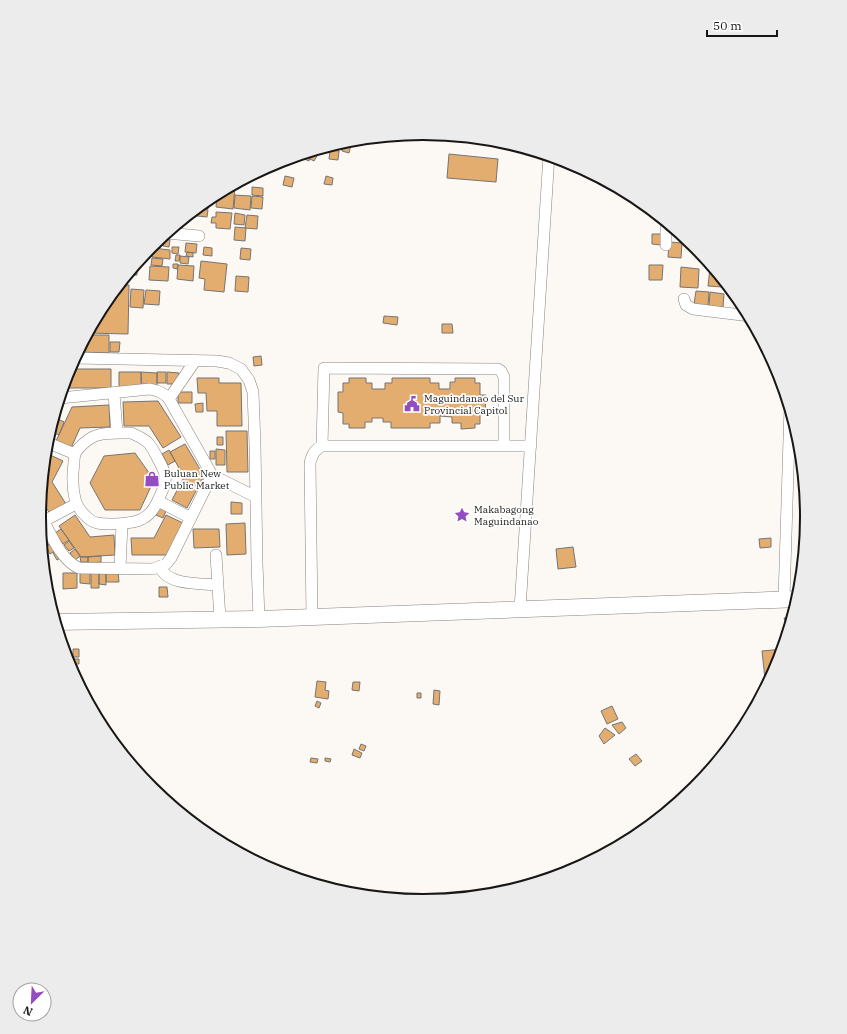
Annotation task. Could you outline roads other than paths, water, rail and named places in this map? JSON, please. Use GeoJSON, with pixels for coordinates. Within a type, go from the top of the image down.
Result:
{"type":"FeatureCollection","features":[{"type":"Feature","properties":{"kind":"highway"},"geometry":{"type":"LineString","coordinates":[[61,622],[312,617],[791,599]]}},
{"type":"Feature","properties":{"kind":"street"},"geometry":{"type":"LineString","coordinates":[[520,609],[549,161]]}},
{"type":"Feature","properties":{"kind":"street"},"geometry":{"type":"LineString","coordinates":[[666,228],[666,245]]}},
{"type":"Feature","properties":{"kind":"street"},"geometry":{"type":"LineString","coordinates":[[174,234],[199,236]]}},
{"type":"Feature","properties":{"kind":"street"},"geometry":{"type":"LineString","coordinates":[[684,299],[686,305],[693,309],[742,315]]}},
{"type":"Feature","properties":{"kind":"street"},"geometry":{"type":"LineString","coordinates":[[81,358],[217,361],[236,366],[245,373],[253,392],[259,618]]}},
{"type":"Feature","properties":{"kind":"street"},"geometry":{"type":"LineString","coordinates":[[169,399],[195,361]]}},
{"type":"Feature","properties":{"kind":"street"},"geometry":{"type":"LineString","coordinates":[[322,446],[324,368],[498,369],[504,377],[504,446]]}},
{"type":"Feature","properties":{"kind":"street"},"geometry":{"type":"LineString","coordinates":[[66,397],[150,389],[165,394],[212,475],[256,497]]}},
{"type":"Feature","properties":{"kind":"street"},"geometry":{"type":"LineString","coordinates":[[114,393],[117,434]]}},
{"type":"Feature","properties":{"kind":"street"},"geometry":{"type":"LineString","coordinates":[[790,427],[791,599]]}},
{"type":"Feature","properties":{"kind":"street"},"geometry":{"type":"LineString","coordinates":[[131,433],[141,437],[149,443],[167,477],[158,501],[151,512],[142,519],[122,524],[97,523],[91,521],[76,504],[72,482],[75,454],[87,440],[99,434],[131,433]]}},
{"type":"Feature","properties":{"kind":"street"},"geometry":{"type":"LineString","coordinates":[[53,445],[75,454]]}},
{"type":"Feature","properties":{"kind":"street"},"geometry":{"type":"LineString","coordinates":[[312,617],[310,463],[315,451],[322,446],[531,446]]}},
{"type":"Feature","properties":{"kind":"street"},"geometry":{"type":"LineString","coordinates":[[46,525],[63,556],[73,566],[79,568],[153,569],[160,567],[166,564],[171,558],[212,475]]}},
{"type":"Feature","properties":{"kind":"street"},"geometry":{"type":"LineString","coordinates":[[158,501],[191,518]]}},
{"type":"Feature","properties":{"kind":"street"},"geometry":{"type":"LineString","coordinates":[[46,515],[76,504]]}},
{"type":"Feature","properties":{"kind":"street"},"geometry":{"type":"LineString","coordinates":[[120,568],[122,524]]}},
{"type":"Feature","properties":{"kind":"street"},"geometry":{"type":"LineString","coordinates":[[216,555],[220,619]]}},
{"type":"Feature","properties":{"kind":"street"},"geometry":{"type":"LineString","coordinates":[[160,567],[166,575],[177,581],[218,585]]}},
{"type":"Feature","properties":{"kind":"place","name":"Maguindanao del Sur Provincial Capitol"},"geometry":{"type":"Point","coordinates":[412,404]}},
{"type":"Feature","properties":{"kind":"place","name":"Buluan New Public Market"},"geometry":{"type":"Point","coordinates":[152,479]}},
{"type":"Feature","properties":{"kind":"place","name":"Makabagong Maguindanao"},"geometry":{"type":"Point","coordinates":[462,515]}}]}
